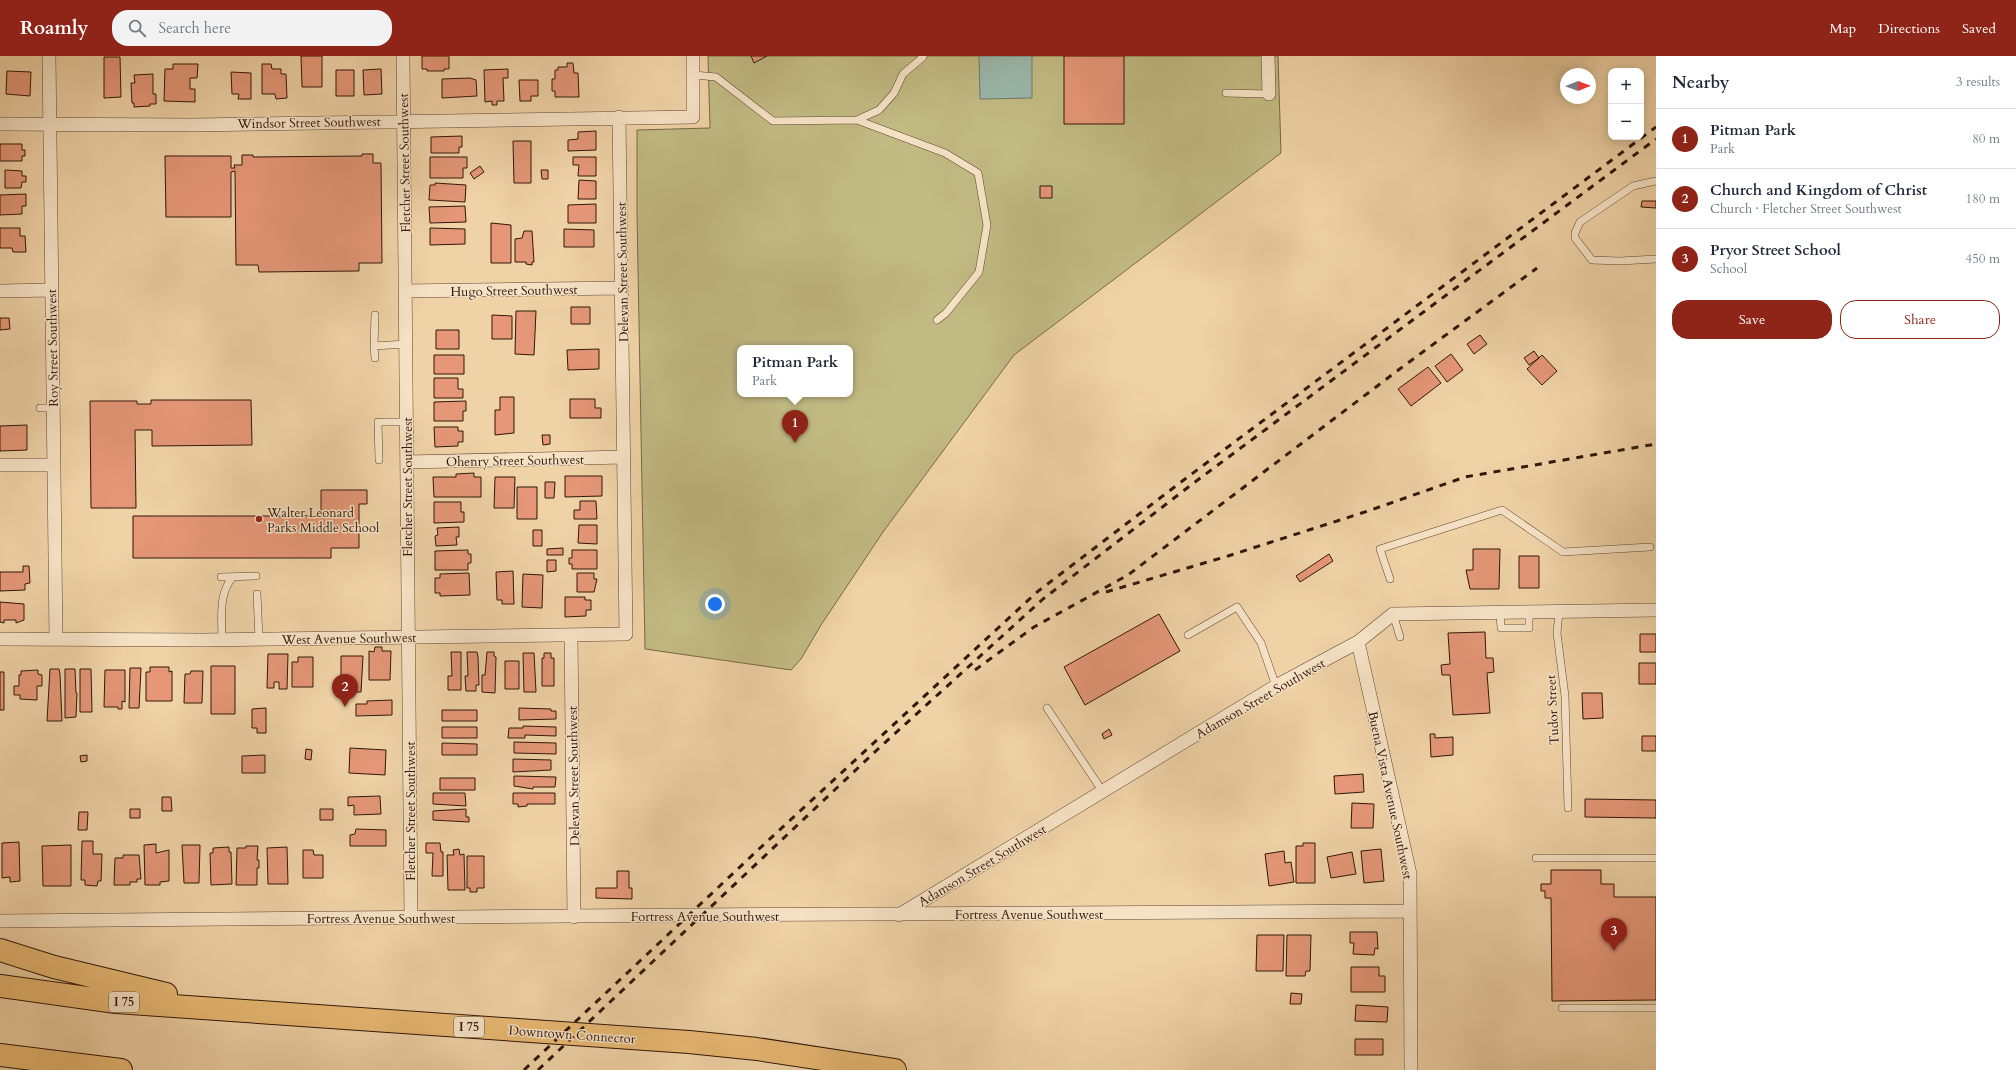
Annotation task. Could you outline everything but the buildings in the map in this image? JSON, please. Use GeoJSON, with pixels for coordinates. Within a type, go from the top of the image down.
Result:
{"type":"FeatureCollection","features":[{"type":"Feature","properties":{"kind":"highway"},"geometry":{"type":"LineString","coordinates":[[0,950],[54,967],[129,986],[249,1012]]}},
{"type":"Feature","properties":{"kind":"highway","name":"I 75"},"geometry":{"type":"LineString","coordinates":[[0,986],[116,1002],[249,1012]]}},
{"type":"Feature","properties":{"kind":"highway","name":"Downtown Connector"},"geometry":{"type":"LineString","coordinates":[[249,1012],[757,1048],[894,1070]]}},
{"type":"Feature","properties":{"kind":"highway"},"geometry":{"type":"LineString","coordinates":[[0,1055],[121,1070]]}},
{"type":"Feature","properties":{"kind":"street","name":"Roy Street Southwest"},"geometry":{"type":"LineString","coordinates":[[49,56],[56,639]]}},
{"type":"Feature","properties":{"kind":"street","name":"Fletcher Street Southwest"},"geometry":{"type":"LineString","coordinates":[[403,56],[411,918]]}},
{"type":"Feature","properties":{"kind":"street"},"geometry":{"type":"LineString","coordinates":[[619,117],[693,117],[693,56]]}},
{"type":"Feature","properties":{"kind":"street"},"geometry":{"type":"LineString","coordinates":[[1268,56],[1269,94]]}},
{"type":"Feature","properties":{"kind":"street","name":"Windsor Street Southwest"},"geometry":{"type":"LineString","coordinates":[[0,124],[194,125],[619,117]]}},
{"type":"Feature","properties":{"kind":"street","name":"Delevan Street Southwest"},"geometry":{"type":"LineString","coordinates":[[619,117],[625,562]]}},
{"type":"Feature","properties":{"kind":"street","name":"Hugo Street Southwest"},"geometry":{"type":"LineString","coordinates":[[405,291],[622,288]]}},
{"type":"Feature","properties":{"kind":"street"},"geometry":{"type":"LineString","coordinates":[[0,291],[51,290]]}},
{"type":"Feature","properties":{"kind":"street","name":"Ohenry Street Southwest"},"geometry":{"type":"LineString","coordinates":[[407,462],[624,457]]}},
{"type":"Feature","properties":{"kind":"street"},"geometry":{"type":"LineString","coordinates":[[0,465],[54,465]]}},
{"type":"Feature","properties":{"kind":"street","name":"West Avenue Southwest"},"geometry":{"type":"LineString","coordinates":[[0,639],[222,640],[626,634],[625,562]]}},
{"type":"Feature","properties":{"kind":"street"},"geometry":{"type":"LineString","coordinates":[[1393,614],[1656,610]]}},
{"type":"Feature","properties":{"kind":"street","name":"Adamson Street Southwest"},"geometry":{"type":"LineString","coordinates":[[899,915],[1276,686],[1358,642],[1393,614]]}},
{"type":"Feature","properties":{"kind":"street","name":"Delevan Street Southwest"},"geometry":{"type":"LineString","coordinates":[[571,635],[574,917]]}},
{"type":"Feature","properties":{"kind":"street","name":"Buena Vista Avenue Southwest"},"geometry":{"type":"LineString","coordinates":[[1358,642],[1410,874],[1411,1070]]}},
{"type":"Feature","properties":{"kind":"street","name":"Fortress Avenue Southwest"},"geometry":{"type":"LineString","coordinates":[[0,921],[1410,911]]}},
{"type":"Feature","properties":{"kind":"lane"},"geometry":{"type":"LineString","coordinates":[[857,120],[879,110],[894,93],[903,74],[923,57]]}},
{"type":"Feature","properties":{"kind":"lane"},"geometry":{"type":"LineString","coordinates":[[694,75],[716,77],[773,121],[857,120],[945,153],[978,173],[987,225],[979,272],[946,312],[937,320]]}},
{"type":"Feature","properties":{"kind":"lane"},"geometry":{"type":"LineString","coordinates":[[1226,93],[1269,94]]}},
{"type":"Feature","properties":{"kind":"lane"},"geometry":{"type":"LineString","coordinates":[[1656,181],[1633,186],[1580,222],[1575,233],[1575,238],[1592,260],[1620,262],[1656,259]]}},
{"type":"Feature","properties":{"kind":"lane"},"geometry":{"type":"LineString","coordinates":[[374,358],[375,315]]}},
{"type":"Feature","properties":{"kind":"lane"},"geometry":{"type":"LineString","coordinates":[[374,346],[406,344]]}},
{"type":"Feature","properties":{"kind":"lane"},"geometry":{"type":"LineString","coordinates":[[40,408],[53,408]]}},
{"type":"Feature","properties":{"kind":"lane"},"geometry":{"type":"LineString","coordinates":[[379,460],[380,422],[406,422]]}},
{"type":"Feature","properties":{"kind":"lane"},"geometry":{"type":"LineString","coordinates":[[1390,579],[1380,549],[1502,510],[1562,552],[1650,547]]}},
{"type":"Feature","properties":{"kind":"lane"},"geometry":{"type":"LineString","coordinates":[[221,577],[256,576]]}},
{"type":"Feature","properties":{"kind":"lane"},"geometry":{"type":"LineString","coordinates":[[222,640],[223,597],[228,583],[233,577]]}},
{"type":"Feature","properties":{"kind":"lane"},"geometry":{"type":"LineString","coordinates":[[257,594],[258,639]]}},
{"type":"Feature","properties":{"kind":"lane"},"geometry":{"type":"LineString","coordinates":[[1188,635],[1237,607],[1261,644],[1276,686]]}},
{"type":"Feature","properties":{"kind":"lane","name":"Tudor Street"},"geometry":{"type":"LineString","coordinates":[[1559,612],[1557,632],[1565,696],[1568,808]]}},
{"type":"Feature","properties":{"kind":"lane"},"geometry":{"type":"LineString","coordinates":[[1393,614],[1400,637]]}},
{"type":"Feature","properties":{"kind":"lane"},"geometry":{"type":"LineString","coordinates":[[1047,708],[1102,792]]}},
{"type":"Feature","properties":{"kind":"lane"},"geometry":{"type":"LineString","coordinates":[[1536,858],[1656,858]]}},
{"type":"Feature","properties":{"kind":"lane"},"geometry":{"type":"LineString","coordinates":[[1562,1008],[1656,1008]]}},
{"type":"Feature","properties":{"kind":"shaded area"},"geometry":{"type":"Polygon","coordinates":[[[708,56],[1278,56],[1281,153],[1014,355],[883,532],[821,625],[801,659],[791,670],[645,649],[637,213],[637,130],[710,128],[708,56]]]}},
{"type":"Feature","properties":{"kind":"shaded area"},"geometry":{"type":"Polygon","coordinates":[[[979,56],[1032,56],[1032,98],[980,99],[979,56]]]}},
{"type":"Feature","properties":{"kind":"railway"},"geometry":{"type":"LineString","coordinates":[[524,1070],[759,849],[1037,592],[1185,479],[1656,127]]}},
{"type":"Feature","properties":{"kind":"railway"},"geometry":{"type":"LineString","coordinates":[[538,1070],[878,749],[1043,599],[1191,485],[1656,139]]}},
{"type":"Feature","properties":{"kind":"railway"},"geometry":{"type":"LineString","coordinates":[[975,670],[1034,627],[1128,575],[1401,368],[1537,268]]}},
{"type":"Feature","properties":{"kind":"railway"},"geometry":{"type":"LineString","coordinates":[[1106,592],[1228,556],[1368,511],[1465,477],[1656,444]]}},
{"type":"Feature","properties":{"kind":"place","name":"Pitman Park"},"geometry":{"type":"Point","coordinates":[795,443]}},
{"type":"Feature","properties":{"kind":"place","name":"Walter Leonard Parks Middle School"},"geometry":{"type":"Point","coordinates":[259,519]}},
{"type":"Feature","properties":{"kind":"place","name":"Church and Kingdom of Christ"},"geometry":{"type":"Point","coordinates":[345,707]}},
{"type":"Feature","properties":{"kind":"place","name":"Pryor Street School"},"geometry":{"type":"Point","coordinates":[1614,951]}}]}
